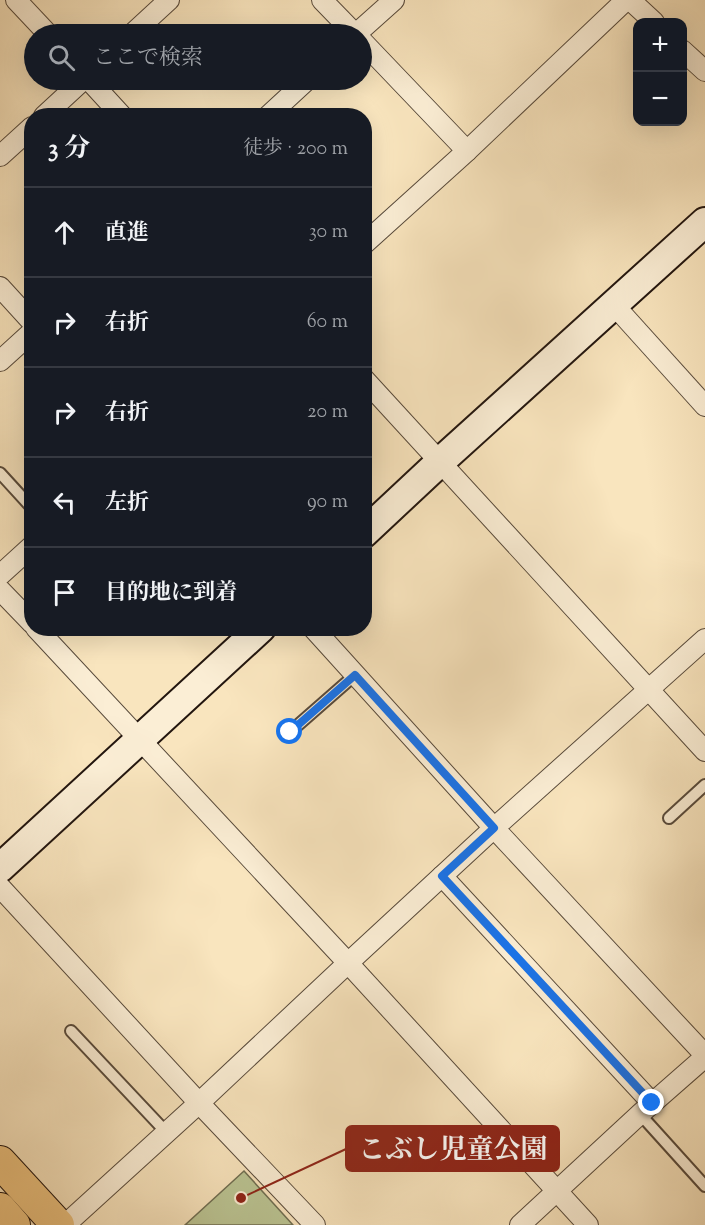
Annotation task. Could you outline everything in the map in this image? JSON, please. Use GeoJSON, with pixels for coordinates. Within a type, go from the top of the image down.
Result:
{"type":"FeatureCollection","features":[{"type":"Feature","properties":{"kind":"main road"},"geometry":{"type":"LineString","coordinates":[[2,1167],[58,1225]]}},
{"type":"Feature","properties":{"kind":"main road"},"geometry":{"type":"LineString","coordinates":[[0,1209],[14,1225]]}},
{"type":"Feature","properties":{"kind":"street"},"geometry":{"type":"LineString","coordinates":[[16,0],[39,24]]}},
{"type":"Feature","properties":{"kind":"street"},"geometry":{"type":"LineString","coordinates":[[143,24],[170,0]]}},
{"type":"Feature","properties":{"kind":"street"},"geometry":{"type":"LineString","coordinates":[[322,0],[346,24]]}},
{"type":"Feature","properties":{"kind":"street"},"geometry":{"type":"LineString","coordinates":[[367,24],[394,0]]}},
{"type":"Feature","properties":{"kind":"street"},"geometry":{"type":"LineString","coordinates":[[372,237],[628,0],[649,18]]}},
{"type":"Feature","properties":{"kind":"street"},"geometry":{"type":"LineString","coordinates":[[372,51],[467,151]]}},
{"type":"Feature","properties":{"kind":"street"},"geometry":{"type":"LineString","coordinates":[[687,55],[705,71]]}},
{"type":"Feature","properties":{"kind":"street"},"geometry":{"type":"LineString","coordinates":[[53,108],[72,90]]}},
{"type":"Feature","properties":{"kind":"street"},"geometry":{"type":"LineString","coordinates":[[98,90],[115,108]]}},
{"type":"Feature","properties":{"kind":"street"},"geometry":{"type":"LineString","coordinates":[[277,108],[296,90]]}},
{"type":"Feature","properties":{"kind":"street"},"geometry":{"type":"LineString","coordinates":[[0,156],[24,134]]}},
{"type":"Feature","properties":{"kind":"street"},"geometry":{"type":"LineString","coordinates":[[372,526],[705,222]]}},
{"type":"Feature","properties":{"kind":"street"},"geometry":{"type":"LineString","coordinates":[[0,287],[24,313]]}},
{"type":"Feature","properties":{"kind":"street"},"geometry":{"type":"LineString","coordinates":[[614,305],[705,405]]}},
{"type":"Feature","properties":{"kind":"street"},"geometry":{"type":"LineString","coordinates":[[0,361],[24,339]]}},
{"type":"Feature","properties":{"kind":"street"},"geometry":{"type":"LineString","coordinates":[[372,387],[705,751]]}},
{"type":"Feature","properties":{"kind":"street"},"geometry":{"type":"LineString","coordinates":[[0,574],[24,553]]}},
{"type":"Feature","properties":{"kind":"street"},"geometry":{"type":"LineString","coordinates":[[0,590],[24,615]]}},
{"type":"Feature","properties":{"kind":"street"},"geometry":{"type":"LineString","coordinates":[[44,636],[588,1225]]}},
{"type":"Feature","properties":{"kind":"street"},"geometry":{"type":"LineString","coordinates":[[0,868],[252,636]]}},
{"type":"Feature","properties":{"kind":"street"},"geometry":{"type":"LineString","coordinates":[[320,636],[705,1056],[519,1225]]}},
{"type":"Feature","properties":{"kind":"street"},"geometry":{"type":"LineString","coordinates":[[65,1225],[494,828],[705,639]]}},
{"type":"Feature","properties":{"kind":"street"},"geometry":{"type":"LineString","coordinates":[[442,876],[646,1109]]}},
{"type":"Feature","properties":{"kind":"street"},"geometry":{"type":"LineString","coordinates":[[0,887],[315,1225]]}},
{"type":"Feature","properties":{"kind":"lane"},"geometry":{"type":"LineString","coordinates":[[0,473],[24,499]]}},
{"type":"Feature","properties":{"kind":"lane"},"geometry":{"type":"LineString","coordinates":[[290,732],[355,675]]}},
{"type":"Feature","properties":{"kind":"lane"},"geometry":{"type":"LineString","coordinates":[[669,818],[705,785]]}},
{"type":"Feature","properties":{"kind":"lane"},"geometry":{"type":"LineString","coordinates":[[72,1031],[166,1132]]}},
{"type":"Feature","properties":{"kind":"lane"},"geometry":{"type":"LineString","coordinates":[[646,1109],[705,1186]]}},
{"type":"Feature","properties":{"kind":"green space"},"geometry":{"type":"Polygon","coordinates":[[[244,1171],[293,1225],[185,1225],[244,1171]]]}},
{"type":"Feature","properties":{"kind":"place","name":"こぶし児童公園"},"geometry":{"type":"Point","coordinates":[241,1198]}},
{"type":"Feature","properties":{"kind":"route"},"geometry":{"type":"LineString","coordinates":[[290,732],[355,675],[494,828],[442,876],[652,1103]]}}]}
